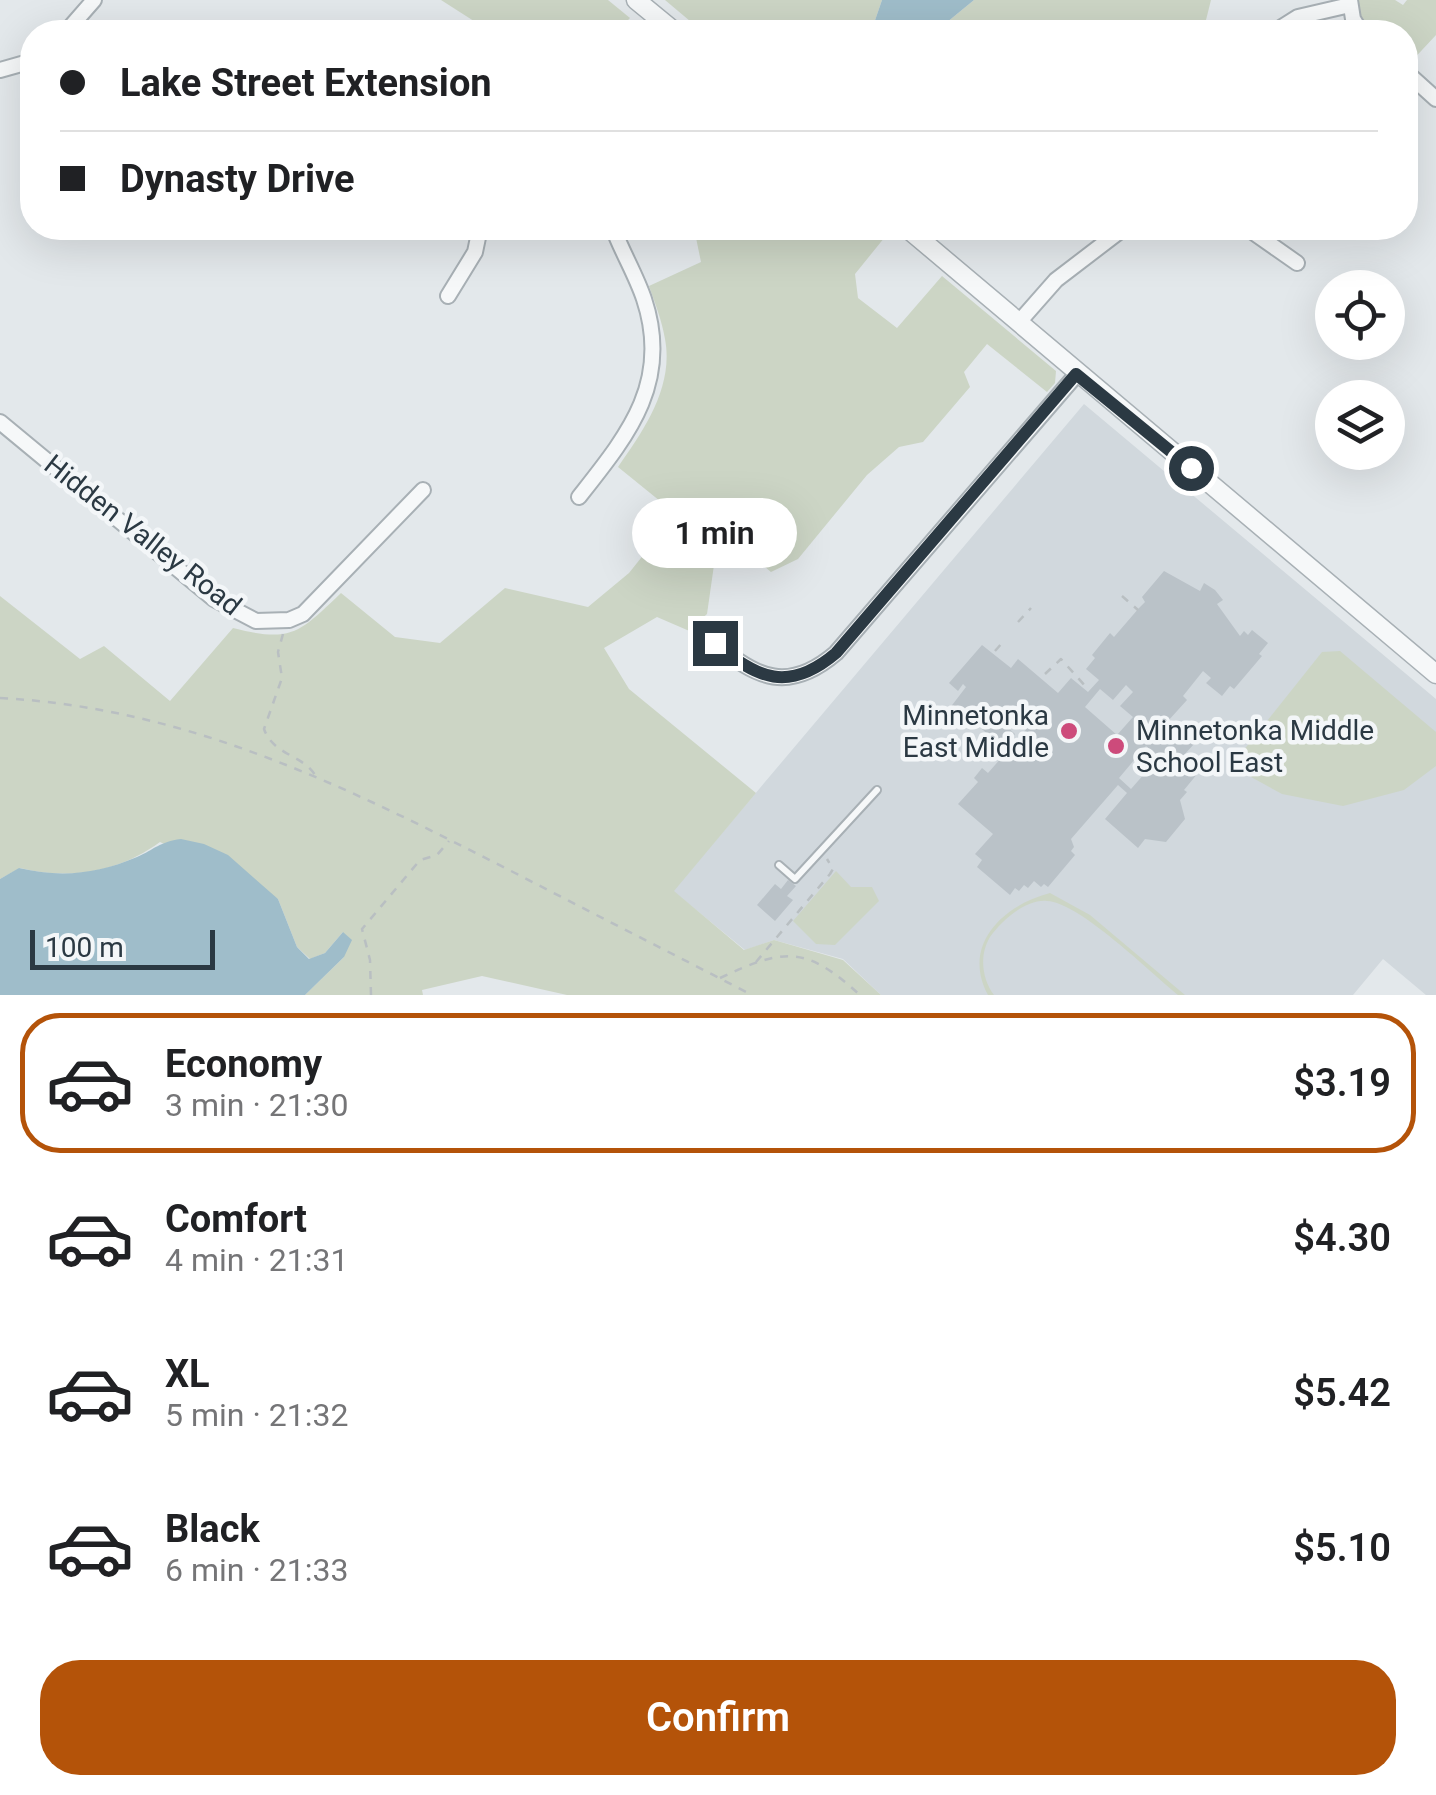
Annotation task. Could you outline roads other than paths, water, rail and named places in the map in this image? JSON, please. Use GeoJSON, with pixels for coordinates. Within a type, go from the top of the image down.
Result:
{"type":"FeatureCollection","features":[{"type":"Feature","properties":{"kind":"street"},"geometry":{"type":"LineString","coordinates":[[76,20],[94,0]]}},
{"type":"Feature","properties":{"kind":"street"},"geometry":{"type":"LineString","coordinates":[[636,0],[660,20]]}},
{"type":"Feature","properties":{"kind":"street"},"geometry":{"type":"LineString","coordinates":[[1293,20],[1350,3]]}},
{"type":"Feature","properties":{"kind":"street"},"geometry":{"type":"LineString","coordinates":[[448,296],[475,252],[478,240]]}},
{"type":"Feature","properties":{"kind":"street"},"geometry":{"type":"LineString","coordinates":[[579,497],[627,435],[638,415],[651,371],[646,302],[618,240]]}},
{"type":"Feature","properties":{"kind":"street"},"geometry":{"type":"LineString","coordinates":[[920,240],[1436,674]]}},
{"type":"Feature","properties":{"kind":"street"},"geometry":{"type":"LineString","coordinates":[[1019,322],[1056,280],[1108,240]]}},
{"type":"Feature","properties":{"kind":"street"},"geometry":{"type":"LineString","coordinates":[[1265,240],[1297,262]]}},
{"type":"Feature","properties":{"kind":"street"},"geometry":{"type":"LineString","coordinates":[[715,643],[764,676],[794,676],[821,666],[1076,374]]}},
{"type":"Feature","properties":{"kind":"street","name":"Hidden Valley Road"},"geometry":{"type":"LineString","coordinates":[[0,422],[214,599],[256,620],[289,620],[313,606],[423,490]]}},
{"type":"Feature","properties":{"kind":"lane"},"geometry":{"type":"LineString","coordinates":[[779,865],[795,879],[877,790]]}},
{"type":"Feature","properties":{"kind":"water"},"geometry":{"type":"Polygon","coordinates":[[[882,0],[974,0],[950,20],[875,20],[882,0]]]}},
{"type":"Feature","properties":{"kind":"water"},"geometry":{"type":"Polygon","coordinates":[[[181,839],[228,855],[278,899],[297,947],[309,959],[325,953],[343,932],[352,940],[344,957],[305,995],[0,995],[0,879],[19,868],[50,873],[93,871],[181,839]]]}},
{"type":"Feature","properties":{"kind":"place","name":"Minnetonka East Middle"},"geometry":{"type":"Point","coordinates":[1069,731]}},
{"type":"Feature","properties":{"kind":"place","name":"Minnetonka Middle School East"},"geometry":{"type":"Point","coordinates":[1116,746]}}]}
